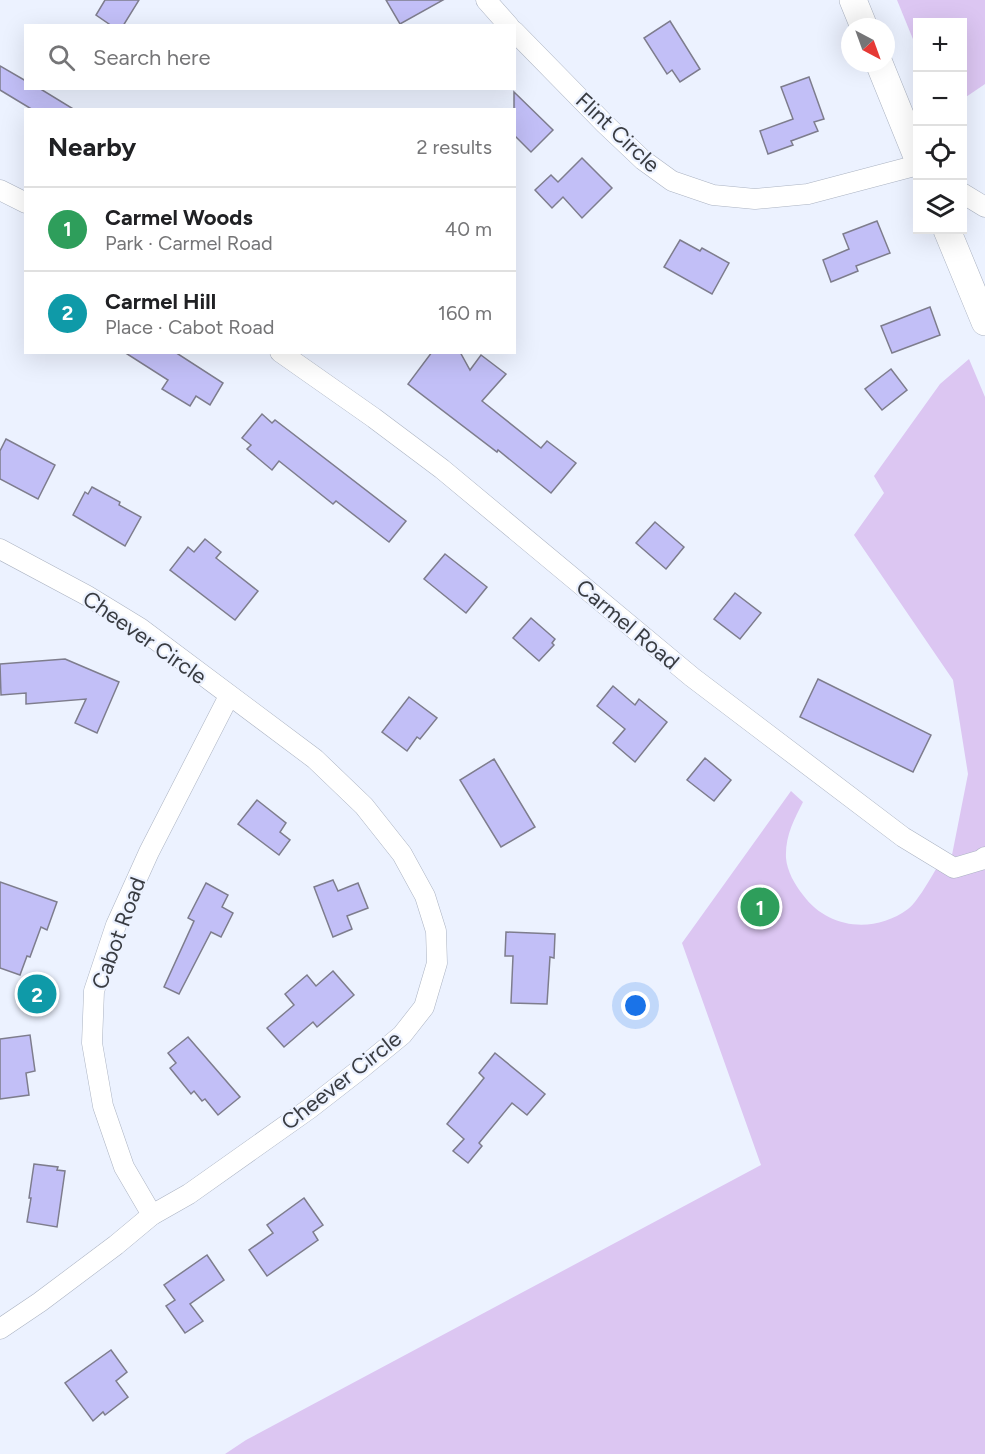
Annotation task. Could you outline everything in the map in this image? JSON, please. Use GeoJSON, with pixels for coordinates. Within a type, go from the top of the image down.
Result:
{"type":"FeatureCollection","features":[{"type":"Feature","properties":{"kind":"main road"},"geometry":{"type":"LineString","coordinates":[[853,0],[860,18]]}},
{"type":"Feature","properties":{"kind":"main road"},"geometry":{"type":"LineString","coordinates":[[883,72],[913,147]]}},
{"type":"Feature","properties":{"kind":"main road"},"geometry":{"type":"LineString","coordinates":[[949,234],[985,322]]}},
{"type":"Feature","properties":{"kind":"street"},"geometry":{"type":"LineString","coordinates":[[486,0],[507,24]]}},
{"type":"Feature","properties":{"kind":"street","name":"Flint Circle"},"geometry":{"type":"LineString","coordinates":[[516,33],[643,160],[672,181],[713,195],[755,199],[807,194],[913,166]]}},
{"type":"Feature","properties":{"kind":"street"},"geometry":{"type":"LineString","coordinates":[[0,190],[24,202]]}},
{"type":"Feature","properties":{"kind":"street"},"geometry":{"type":"LineString","coordinates":[[967,196],[985,207]]}},
{"type":"Feature","properties":{"kind":"street","name":"Carmel Road"},"geometry":{"type":"LineString","coordinates":[[283,354],[374,418],[441,469],[692,677],[903,837],[954,868],[985,857]]}},
{"type":"Feature","properties":{"kind":"street","name":"Cheever Circle"},"geometry":{"type":"LineString","coordinates":[[0,549],[86,595],[140,628],[315,759],[364,806],[402,854],[425,896],[435,931],[437,963],[424,1007],[402,1035],[309,1109],[189,1194],[152,1215],[116,1245],[0,1329]]}},
{"type":"Feature","properties":{"kind":"street","name":"Cabot Road"},"geometry":{"type":"LineString","coordinates":[[152,1215],[124,1167],[103,1106],[92,1043],[94,991],[116,925],[149,852],[229,696]]}},
{"type":"Feature","properties":{"kind":"shaded area"},"geometry":{"type":"Polygon","coordinates":[[[897,0],[985,0],[985,84],[967,96],[967,18],[913,18],[913,39],[897,0]]]}},
{"type":"Feature","properties":{"kind":"shaded area"},"geometry":{"type":"Polygon","coordinates":[[[969,359],[985,397],[985,1454],[225,1454],[246,1440],[761,1165],[682,943],[791,791],[803,802],[787,843],[786,858],[790,873],[800,891],[813,906],[838,921],[866,925],[895,917],[908,909],[917,899],[944,856],[951,860],[968,774],[953,680],[854,535],[884,493],[874,476],[940,384],[969,359]]]}},
{"type":"Feature","properties":{"kind":"building"},"geometry":{"type":"Polygon","coordinates":[[[105,0],[139,0],[124,24],[109,24],[96,15],[105,0]]]}},
{"type":"Feature","properties":{"kind":"building"},"geometry":{"type":"Polygon","coordinates":[[[386,0],[443,0],[400,24],[386,0]]]}},
{"type":"Feature","properties":{"kind":"building"},"geometry":{"type":"Polygon","coordinates":[[[670,21],[700,69],[680,82],[672,70],[667,74],[644,38],[670,21]]]}},
{"type":"Feature","properties":{"kind":"building"},"geometry":{"type":"Polygon","coordinates":[[[0,66],[24,80],[24,90],[42,90],[72,108],[30,108],[0,90],[0,66]]]}},
{"type":"Feature","properties":{"kind":"building"},"geometry":{"type":"Polygon","coordinates":[[[809,77],[824,119],[814,122],[818,131],[791,141],[793,145],[768,154],[760,131],[793,119],[781,87],[809,77]]]}},
{"type":"Feature","properties":{"kind":"building"},"geometry":{"type":"Polygon","coordinates":[[[514,92],[553,130],[531,152],[516,137],[516,108],[514,108],[514,92]]]}},
{"type":"Feature","properties":{"kind":"building"},"geometry":{"type":"Polygon","coordinates":[[[582,158],[612,188],[582,218],[563,197],[552,208],[535,190],[551,175],[558,182],[582,158]]]}},
{"type":"Feature","properties":{"kind":"building"},"geometry":{"type":"Polygon","coordinates":[[[877,221],[890,253],[856,266],[858,271],[831,282],[823,260],[849,249],[843,234],[877,221]]]}},
{"type":"Feature","properties":{"kind":"building"},"geometry":{"type":"Polygon","coordinates":[[[680,240],[700,251],[702,248],[729,263],[712,294],[664,267],[680,240]]]}},
{"type":"Feature","properties":{"kind":"building"},"geometry":{"type":"Polygon","coordinates":[[[930,307],[940,335],[892,353],[881,326],[930,307]]]}},
{"type":"Feature","properties":{"kind":"building"},"geometry":{"type":"Polygon","coordinates":[[[127,354],[178,354],[223,383],[210,405],[196,396],[190,406],[162,389],[168,380],[127,354]]]}},
{"type":"Feature","properties":{"kind":"building"},"geometry":{"type":"Polygon","coordinates":[[[430,354],[461,354],[470,370],[481,355],[506,374],[482,401],[541,448],[547,441],[576,463],[551,493],[498,450],[497,452],[408,384],[430,354]]]}},
{"type":"Feature","properties":{"kind":"building"},"geometry":{"type":"Polygon","coordinates":[[[891,369],[907,390],[882,410],[865,389],[891,369]]]}},
{"type":"Feature","properties":{"kind":"building"},"geometry":{"type":"Polygon","coordinates":[[[262,414],[272,423],[275,420],[406,521],[389,542],[336,501],[333,504],[279,461],[272,470],[247,449],[251,445],[242,438],[262,414]]]}},
{"type":"Feature","properties":{"kind":"building"},"geometry":{"type":"Polygon","coordinates":[[[6,439],[55,465],[38,499],[0,479],[0,451],[6,439]]]}},
{"type":"Feature","properties":{"kind":"building"},"geometry":{"type":"Polygon","coordinates":[[[92,487],[120,502],[119,505],[141,517],[125,546],[73,515],[85,492],[88,494],[92,487]]]}},
{"type":"Feature","properties":{"kind":"building"},"geometry":{"type":"Polygon","coordinates":[[[655,522],[684,547],[666,569],[636,543],[655,522]]]}},
{"type":"Feature","properties":{"kind":"building"},"geometry":{"type":"Polygon","coordinates":[[[205,539],[221,552],[216,558],[258,591],[235,620],[170,570],[188,547],[194,552],[205,539]]]}},
{"type":"Feature","properties":{"kind":"building"},"geometry":{"type":"Polygon","coordinates":[[[445,554],[487,587],[466,613],[424,579],[445,554]]]}},
{"type":"Feature","properties":{"kind":"building"},"geometry":{"type":"Polygon","coordinates":[[[735,593],[761,613],[740,639],[714,619],[735,593]]]}},
{"type":"Feature","properties":{"kind":"building"},"geometry":{"type":"Polygon","coordinates":[[[531,618],[555,639],[552,643],[554,645],[539,661],[513,638],[531,618]]]}},
{"type":"Feature","properties":{"kind":"building"},"geometry":{"type":"Polygon","coordinates":[[[65,659],[119,682],[97,733],[75,723],[86,699],[26,704],[26,693],[1,695],[0,664],[65,659]]]}},
{"type":"Feature","properties":{"kind":"building"},"geometry":{"type":"Polygon","coordinates":[[[818,679],[931,735],[913,772],[800,717],[818,679]]]}},
{"type":"Feature","properties":{"kind":"building"},"geometry":{"type":"Polygon","coordinates":[[[613,686],[635,705],[639,699],[667,722],[635,762],[613,743],[625,729],[597,706],[613,686]]]}},
{"type":"Feature","properties":{"kind":"building"},"geometry":{"type":"Polygon","coordinates":[[[409,697],[437,718],[420,739],[417,737],[407,751],[382,732],[409,697]]]}},
{"type":"Feature","properties":{"kind":"building"},"geometry":{"type":"Polygon","coordinates":[[[705,758],[731,780],[714,801],[687,780],[705,758]]]}},
{"type":"Feature","properties":{"kind":"building"},"geometry":{"type":"Polygon","coordinates":[[[494,759],[535,827],[501,847],[460,780],[494,759]]]}},
{"type":"Feature","properties":{"kind":"building"},"geometry":{"type":"Polygon","coordinates":[[[257,800],[286,823],[280,832],[290,840],[279,855],[238,824],[257,800]]]}},
{"type":"Feature","properties":{"kind":"building"},"geometry":{"type":"Polygon","coordinates":[[[333,880],[338,891],[358,883],[368,908],[347,916],[352,929],[333,937],[314,887],[333,880]]]}},
{"type":"Feature","properties":{"kind":"building"},"geometry":{"type":"Polygon","coordinates":[[[0,882],[57,902],[47,930],[41,927],[30,957],[27,956],[20,975],[0,968],[0,882]]]}},
{"type":"Feature","properties":{"kind":"building"},"geometry":{"type":"Polygon","coordinates":[[[206,883],[228,895],[222,907],[233,913],[221,937],[211,932],[179,994],[164,987],[194,921],[188,918],[206,883]]]}},
{"type":"Feature","properties":{"kind":"building"},"geometry":{"type":"Polygon","coordinates":[[[506,932],[555,934],[554,958],[550,957],[547,1004],[511,1003],[513,956],[505,956],[506,932]]]}},
{"type":"Feature","properties":{"kind":"building"},"geometry":{"type":"Polygon","coordinates":[[[333,971],[354,995],[317,1027],[313,1022],[284,1047],[267,1028],[294,1005],[285,994],[307,975],[316,986],[333,971]]]}},
{"type":"Feature","properties":{"kind":"building"},"geometry":{"type":"Polygon","coordinates":[[[30,1035],[35,1071],[26,1073],[29,1095],[0,1099],[0,1039],[30,1035]]]}},
{"type":"Feature","properties":{"kind":"building"},"geometry":{"type":"Polygon","coordinates":[[[188,1037],[240,1097],[218,1115],[205,1099],[202,1101],[194,1091],[191,1094],[170,1068],[176,1063],[168,1053],[188,1037]]]}},
{"type":"Feature","properties":{"kind":"building"},"geometry":{"type":"Polygon","coordinates":[[[495,1053],[545,1094],[527,1115],[512,1103],[479,1143],[482,1146],[468,1163],[453,1151],[464,1139],[447,1124],[484,1078],[479,1073],[495,1053]]]}},
{"type":"Feature","properties":{"kind":"building"},"geometry":{"type":"Polygon","coordinates":[[[34,1164],[58,1167],[57,1170],[65,1171],[57,1227],[27,1222],[34,1164]]]}},
{"type":"Feature","properties":{"kind":"building"},"geometry":{"type":"Polygon","coordinates":[[[304,1198],[323,1225],[313,1232],[318,1240],[267,1276],[249,1250],[273,1233],[267,1225],[304,1198]]]}},
{"type":"Feature","properties":{"kind":"building"},"geometry":{"type":"Polygon","coordinates":[[[207,1255],[224,1280],[190,1304],[203,1321],[185,1333],[166,1306],[175,1300],[164,1285],[207,1255]]]}},
{"type":"Feature","properties":{"kind":"building"},"geometry":{"type":"Polygon","coordinates":[[[111,1350],[127,1372],[116,1381],[128,1397],[105,1415],[103,1412],[93,1421],[65,1383],[111,1350]]]}},
{"type":"Feature","properties":{"kind":"place","name":"Carmel Woods"},"geometry":{"type":"Point","coordinates":[760,907]}},
{"type":"Feature","properties":{"kind":"place","name":"Carmel Hill"},"geometry":{"type":"Point","coordinates":[37,994]}}]}
